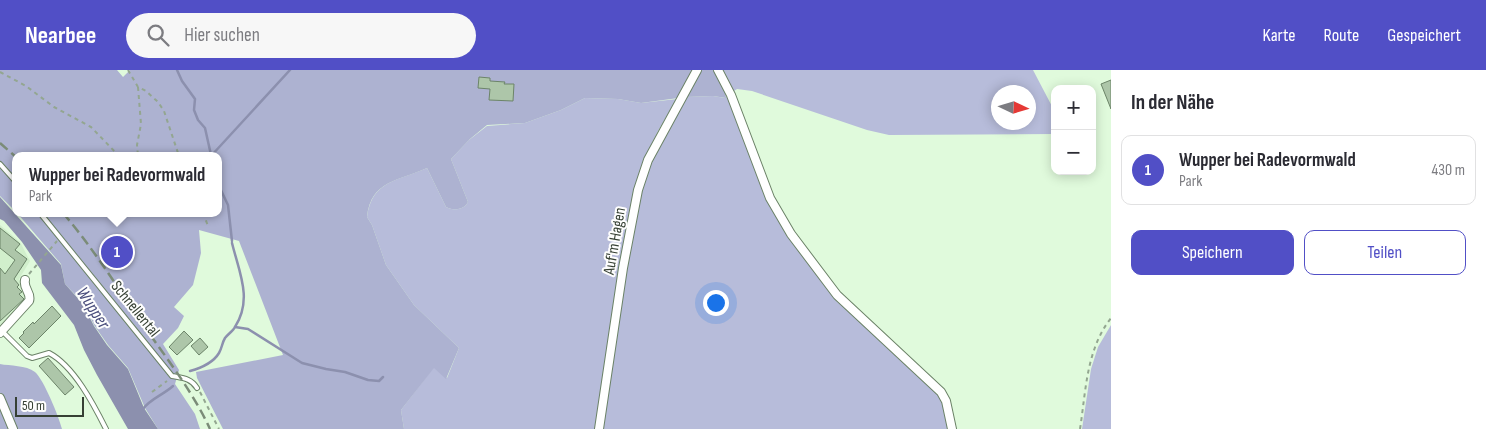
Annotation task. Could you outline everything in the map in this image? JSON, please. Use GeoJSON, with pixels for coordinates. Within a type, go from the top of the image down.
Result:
{"type":"FeatureCollection","features":[{"type":"Feature","properties":{"kind":"street","name":"Auf'm Hagen"},"geometry":{"type":"LineString","coordinates":[[599,429],[623,268],[638,190],[648,160],[697,70]]}},
{"type":"Feature","properties":{"kind":"street"},"geometry":{"type":"LineString","coordinates":[[718,70],[731,95],[770,198],[783,221],[837,295],[941,392],[946,401],[952,429]]}},
{"type":"Feature","properties":{"kind":"street"},"geometry":{"type":"LineString","coordinates":[[1,331],[29,301],[30,296],[24,286],[25,280]]}},
{"type":"Feature","properties":{"kind":"street"},"geometry":{"type":"LineString","coordinates":[[0,398],[13,429]]}},
{"type":"Feature","properties":{"kind":"lane"},"geometry":{"type":"LineString","coordinates":[[0,164],[12,178]]}},
{"type":"Feature","properties":{"kind":"lane","name":"Schnellental"},"geometry":{"type":"LineString","coordinates":[[43,217],[172,376],[186,378],[197,388]]}},
{"type":"Feature","properties":{"kind":"lane"},"geometry":{"type":"LineString","coordinates":[[1,331],[27,356],[32,358],[50,353],[62,363],[90,397],[106,429]]}},
{"type":"Feature","properties":{"kind":"path"},"geometry":{"type":"LineString","coordinates":[[128,70],[138,87],[141,124],[138,152]]}},
{"type":"Feature","properties":{"kind":"path"},"geometry":{"type":"LineString","coordinates":[[0,72],[26,86],[54,107],[91,127],[115,152]]}},
{"type":"Feature","properties":{"kind":"path"},"geometry":{"type":"LineString","coordinates":[[138,87],[158,102],[164,111],[178,152]]}},
{"type":"Feature","properties":{"kind":"path"},"geometry":{"type":"LineString","coordinates":[[205,217],[208,226]]}},
{"type":"Feature","properties":{"kind":"path"},"geometry":{"type":"LineString","coordinates":[[34,267],[55,243]]}},
{"type":"Feature","properties":{"kind":"path"},"geometry":{"type":"LineString","coordinates":[[1080,429],[1091,355],[1099,337],[1111,318]]}},
{"type":"Feature","properties":{"kind":"path"},"geometry":{"type":"LineString","coordinates":[[152,392],[168,380]]}},
{"type":"Feature","properties":{"kind":"path"},"geometry":{"type":"LineString","coordinates":[[197,388],[219,429]]}},
{"type":"Feature","properties":{"kind":"shaded area"},"geometry":{"type":"Polygon","coordinates":[[[0,70],[117,70],[123,77],[130,70],[714,70],[725,89],[726,98],[713,96],[686,97],[641,103],[618,99],[585,98],[561,110],[525,123],[487,125],[451,159],[468,202],[464,207],[458,209],[446,207],[427,168],[397,179],[380,189],[374,196],[367,217],[372,225],[386,265],[414,305],[459,348],[446,379],[434,368],[401,410],[404,429],[223,429],[197,378],[196,372],[283,355],[239,241],[199,230],[201,253],[193,285],[174,307],[184,316],[178,328],[163,344],[179,370],[175,384],[195,414],[200,429],[158,429],[145,408],[128,368],[94,325],[84,304],[65,284],[61,264],[20,217],[222,217],[222,152],[12,152],[12,208],[0,196],[0,70]]]}},
{"type":"Feature","properties":{"kind":"shaded area"},"geometry":{"type":"Polygon","coordinates":[[[718,70],[1033,70],[1051,104],[1051,134],[889,135],[867,130],[752,91],[737,89],[731,93],[718,70]]]}},
{"type":"Feature","properties":{"kind":"shaded area"},"geometry":{"type":"Polygon","coordinates":[[[729,95],[754,164],[811,264],[941,394],[950,429],[602,429],[627,268],[641,191],[650,162],[686,97],[713,96],[725,98],[729,95]]]}},
{"type":"Feature","properties":{"kind":"shaded area"},"geometry":{"type":"Polygon","coordinates":[[[585,98],[618,99],[641,103],[677,99],[645,158],[634,190],[595,429],[404,429],[401,410],[434,367],[447,378],[459,348],[414,305],[386,265],[372,225],[367,217],[374,196],[397,179],[427,168],[446,207],[452,209],[461,208],[468,202],[451,159],[469,140],[487,126],[525,123],[561,110],[585,98]]]}},
{"type":"Feature","properties":{"kind":"shaded area"},"geometry":{"type":"Polygon","coordinates":[[[0,197],[12,210],[12,217],[18,217],[61,265],[65,284],[83,304],[94,326],[107,345],[128,369],[144,408],[158,429],[128,429],[84,350],[74,325],[42,283],[41,270],[22,242],[4,221],[0,219],[0,197]]]}},
{"type":"Feature","properties":{"kind":"shaded area"},"geometry":{"type":"Polygon","coordinates":[[[0,225],[20,242],[30,261],[19,279],[27,298],[0,325],[0,225]]]}},
{"type":"Feature","properties":{"kind":"shaded area"},"geometry":{"type":"Polygon","coordinates":[[[1111,325],[1111,429],[1082,429],[1091,369],[1098,347],[1111,325]]]}},
{"type":"Feature","properties":{"kind":"shaded area"},"geometry":{"type":"Polygon","coordinates":[[[0,364],[23,367],[35,372],[39,376],[55,408],[62,429],[0,429],[0,364]]]}},
{"type":"Feature","properties":{"kind":"building"},"geometry":{"type":"Polygon","coordinates":[[[479,77],[490,78],[490,81],[505,82],[504,84],[514,84],[513,101],[489,100],[490,89],[478,88],[479,77]]]}},
{"type":"Feature","properties":{"kind":"building"},"geometry":{"type":"Polygon","coordinates":[[[1111,80],[1111,109],[1101,84],[1111,80]]]}},
{"type":"Feature","properties":{"kind":"building"},"geometry":{"type":"Polygon","coordinates":[[[0,228],[20,244],[15,250],[27,259],[14,279],[19,285],[17,287],[22,292],[19,294],[24,299],[0,321],[0,268],[5,274],[15,260],[0,248],[0,228]]]}},
{"type":"Feature","properties":{"kind":"building"},"geometry":{"type":"Polygon","coordinates":[[[52,306],[61,316],[29,348],[19,338],[33,322],[34,324],[52,306]]]}},
{"type":"Feature","properties":{"kind":"building"},"geometry":{"type":"Polygon","coordinates":[[[184,331],[193,340],[177,355],[169,347],[184,331]]]}},
{"type":"Feature","properties":{"kind":"building"},"geometry":{"type":"Polygon","coordinates":[[[200,338],[208,347],[199,355],[191,346],[200,338]]]}},
{"type":"Feature","properties":{"kind":"building"},"geometry":{"type":"Polygon","coordinates":[[[48,358],[74,387],[65,395],[39,366],[48,358]]]}},
{"type":"Feature","properties":{"kind":"waterway"},"geometry":{"type":"LineString","coordinates":[[177,70],[182,81],[195,99],[194,110],[198,120],[205,128],[210,152]]}},
{"type":"Feature","properties":{"kind":"waterway"},"geometry":{"type":"LineString","coordinates":[[215,152],[290,70]]}},
{"type":"Feature","properties":{"kind":"waterway"},"geometry":{"type":"LineString","coordinates":[[222,192],[228,205],[232,241]]}},
{"type":"Feature","properties":{"kind":"waterway"},"geometry":{"type":"LineString","coordinates":[[190,371],[206,365],[216,357],[225,338],[234,328],[240,317],[244,296],[243,285],[232,243]]}},
{"type":"Feature","properties":{"kind":"waterway"},"geometry":{"type":"LineString","coordinates":[[235,327],[248,329],[302,363],[345,372],[368,380],[379,381],[383,377]]}},
{"type":"Feature","properties":{"kind":"waterway"},"geometry":{"type":"LineString","coordinates":[[143,409],[149,402],[173,386]]}},
{"type":"Feature","properties":{"kind":"railway"},"geometry":{"type":"LineString","coordinates":[[0,143],[12,154]]}},
{"type":"Feature","properties":{"kind":"railway"},"geometry":{"type":"LineString","coordinates":[[66,217],[95,254],[179,376],[196,402],[210,429]]}},
{"type":"Feature","properties":{"kind":"place","name":"Wupper bei Radevormwald"},"geometry":{"type":"Point","coordinates":[117,252]}},
{"type":"Feature","properties":{"kind":"water label","name":"Wupper"},"geometry":{"type":"Point","coordinates":[93,308]}}]}
